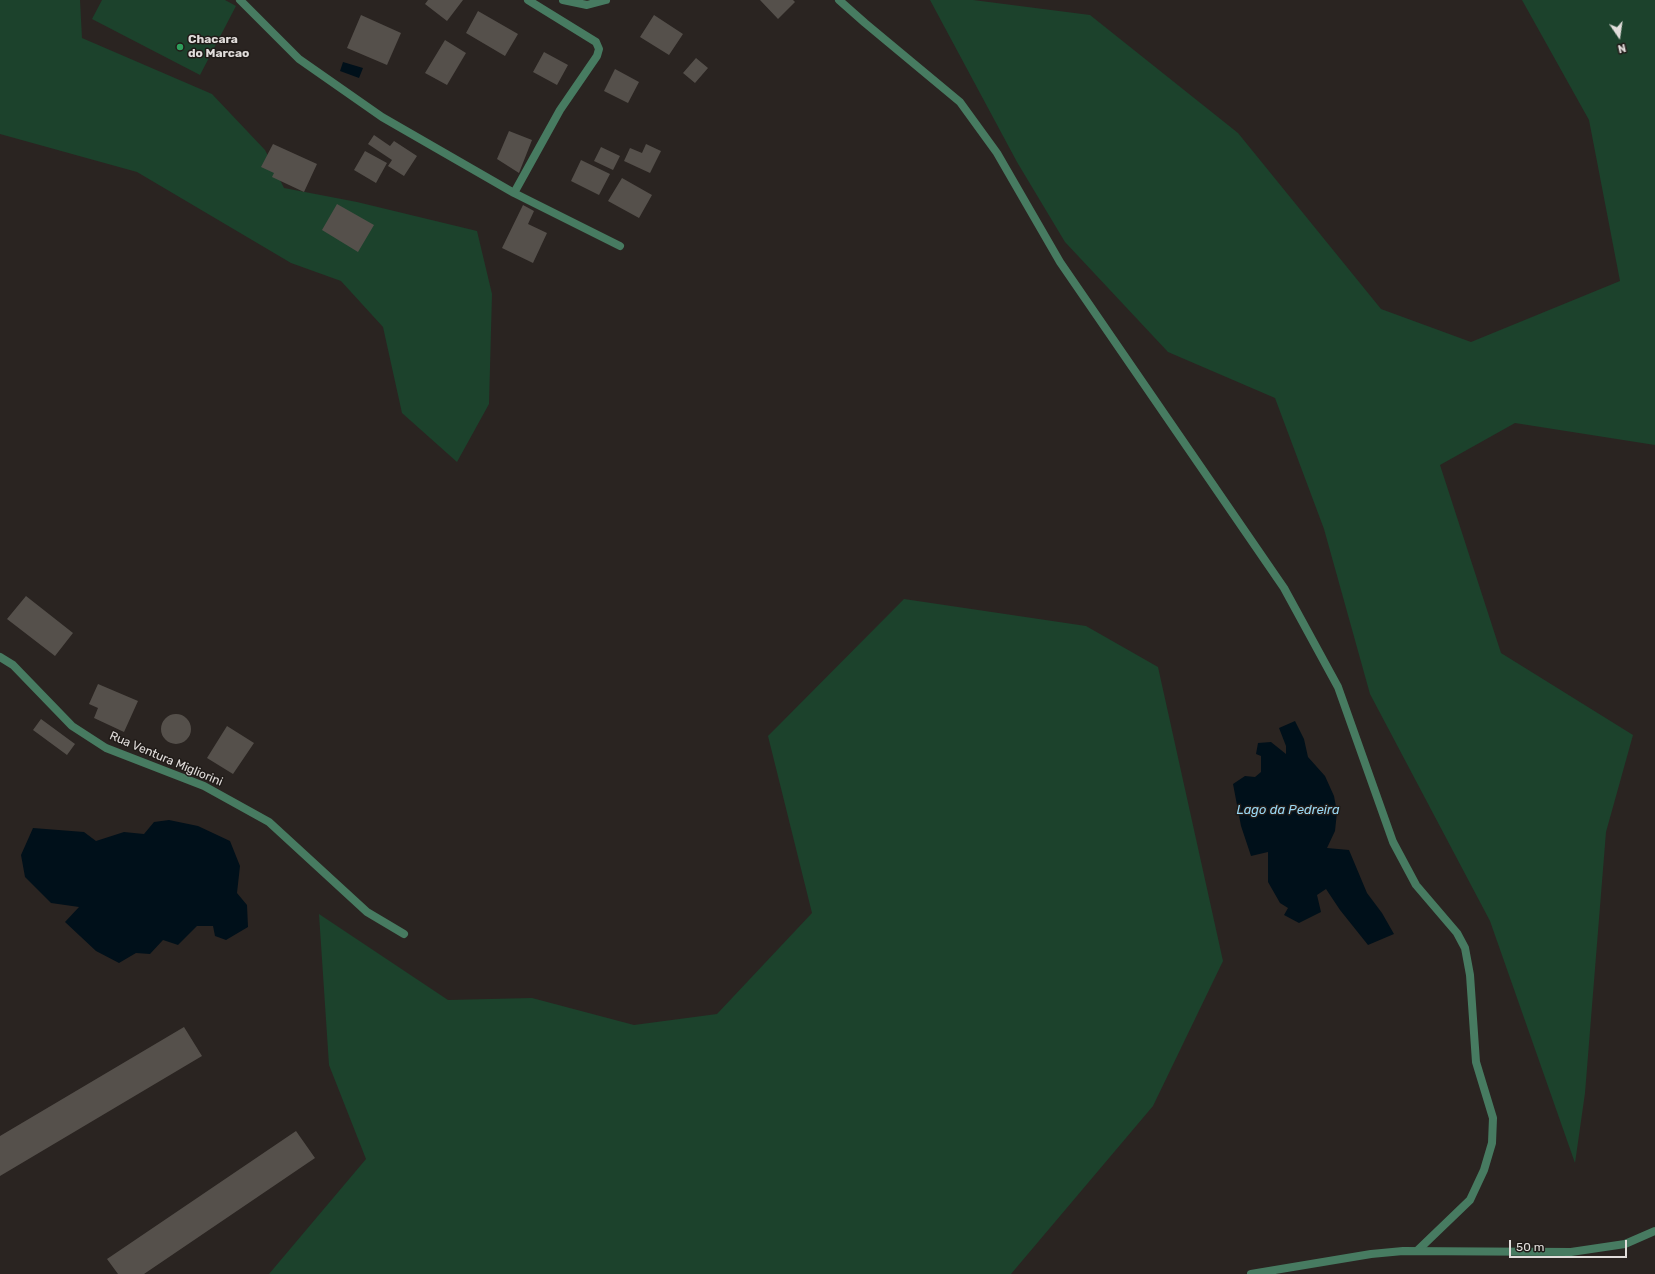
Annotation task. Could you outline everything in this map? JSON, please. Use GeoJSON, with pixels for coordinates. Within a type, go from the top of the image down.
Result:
{"type":"FeatureCollection","features":[{"type":"Feature","properties":{"kind":"street"},"geometry":{"type":"LineString","coordinates":[[240,0],[283,43],[306,63],[382,117],[514,193],[620,246]]}},
{"type":"Feature","properties":{"kind":"street"},"geometry":{"type":"LineString","coordinates":[[514,193],[560,110],[597,56],[599,48],[596,42],[528,0]]}},
{"type":"Feature","properties":{"kind":"street"},"geometry":{"type":"LineString","coordinates":[[563,0],[566,2],[587,5],[606,0]]}},
{"type":"Feature","properties":{"kind":"street"},"geometry":{"type":"LineString","coordinates":[[840,0],[865,23],[960,102],[997,153],[1060,262],[1284,588],[1338,687],[1393,842],[1416,885],[1457,934],[1465,948],[1470,975],[1476,1062],[1493,1118],[1492,1143],[1484,1170],[1470,1200],[1418,1250]]}},
{"type":"Feature","properties":{"kind":"street","name":"Rua Ventura Migliorini"},"geometry":{"type":"LineString","coordinates":[[0,657],[13,665],[72,726],[106,748],[204,786],[269,822],[368,912],[404,934]]}},
{"type":"Feature","properties":{"kind":"street"},"geometry":{"type":"LineString","coordinates":[[1252,1274],[1371,1254],[1418,1250],[1571,1252],[1625,1244],[1655,1231]]}},
{"type":"Feature","properties":{"kind":"green space"},"geometry":{"type":"Polygon","coordinates":[[[0,0],[80,0],[82,38],[212,94],[265,150],[284,188],[357,202],[477,231],[492,294],[489,404],[457,462],[402,413],[383,327],[341,281],[291,263],[137,172],[0,134],[0,0]]]}},
{"type":"Feature","properties":{"kind":"green space","name":"Chacara do Marcao"},"geometry":{"type":"Polygon","coordinates":[[[102,0],[225,0],[236,6],[200,75],[92,19],[102,0]]]}},
{"type":"Feature","properties":{"kind":"green space"},"geometry":{"type":"Polygon","coordinates":[[[930,0],[973,0],[1090,15],[1238,133],[1381,309],[1471,342],[1620,281],[1589,120],[1522,0],[1655,0],[1655,445],[1515,423],[1440,465],[1501,653],[1633,735],[1606,832],[1585,1093],[1575,1163],[1490,921],[1370,694],[1324,529],[1275,398],[1168,352],[1065,242],[1017,162],[930,0]]]}},
{"type":"Feature","properties":{"kind":"green space"},"geometry":{"type":"Polygon","coordinates":[[[904,599],[1086,626],[1158,667],[1223,961],[1153,1106],[1011,1274],[269,1274],[366,1159],[329,1065],[319,914],[448,1000],[532,998],[634,1025],[717,1014],[812,913],[768,736],[904,599]]]}},
{"type":"Feature","properties":{"kind":"water"},"geometry":{"type":"Polygon","coordinates":[[[343,62],[363,68],[359,78],[340,71],[343,62]]]}},
{"type":"Feature","properties":{"kind":"water","name":"Lago da Pedreira"},"geometry":{"type":"Polygon","coordinates":[[[1295,721],[1304,739],[1308,757],[1325,776],[1334,796],[1337,812],[1335,831],[1327,848],[1349,850],[1367,893],[1382,913],[1394,934],[1368,945],[1340,910],[1326,889],[1317,895],[1321,912],[1299,923],[1284,915],[1288,908],[1280,903],[1268,882],[1268,852],[1251,856],[1241,826],[1233,784],[1245,776],[1255,777],[1261,772],[1261,756],[1256,754],[1258,743],[1271,742],[1286,754],[1286,746],[1279,728],[1295,721]]]}},
{"type":"Feature","properties":{"kind":"water"},"geometry":{"type":"Polygon","coordinates":[[[169,820],[198,826],[230,841],[240,866],[237,893],[247,905],[248,927],[226,940],[215,936],[213,926],[197,926],[178,945],[163,940],[150,954],[136,953],[119,963],[96,951],[65,922],[79,907],[51,903],[25,877],[21,855],[33,828],[84,832],[96,841],[124,832],[144,834],[154,822],[169,820]]]}},
{"type":"Feature","properties":{"kind":"building"},"geometry":{"type":"Polygon","coordinates":[[[428,0],[463,0],[447,21],[425,4],[428,0]]]}},
{"type":"Feature","properties":{"kind":"building"},"geometry":{"type":"Polygon","coordinates":[[[760,0],[793,0],[795,2],[778,19],[760,0]]]}},
{"type":"Feature","properties":{"kind":"building"},"geometry":{"type":"Polygon","coordinates":[[[478,11],[518,34],[505,56],[466,33],[478,11]]]}},
{"type":"Feature","properties":{"kind":"building"},"geometry":{"type":"Polygon","coordinates":[[[361,15],[401,33],[387,65],[347,48],[361,15]]]}},
{"type":"Feature","properties":{"kind":"building"},"geometry":{"type":"Polygon","coordinates":[[[654,15],[683,34],[669,55],[640,37],[654,15]]]}},
{"type":"Feature","properties":{"kind":"building"},"geometry":{"type":"Polygon","coordinates":[[[445,40],[466,53],[447,85],[425,73],[445,40]]]}},
{"type":"Feature","properties":{"kind":"building"},"geometry":{"type":"Polygon","coordinates":[[[544,52],[568,65],[557,85],[533,72],[544,52]]]}},
{"type":"Feature","properties":{"kind":"building"},"geometry":{"type":"Polygon","coordinates":[[[696,58],[708,68],[695,83],[683,73],[696,58]]]}},
{"type":"Feature","properties":{"kind":"building"},"geometry":{"type":"Polygon","coordinates":[[[615,69],[639,82],[628,103],[604,91],[615,69]]]}},
{"type":"Feature","properties":{"kind":"building"},"geometry":{"type":"Polygon","coordinates":[[[509,131],[532,140],[519,173],[497,159],[509,131]]]}},
{"type":"Feature","properties":{"kind":"building"},"geometry":{"type":"Polygon","coordinates":[[[374,135],[390,146],[394,141],[417,156],[404,176],[388,166],[392,160],[368,144],[374,135]]]}},
{"type":"Feature","properties":{"kind":"building"},"geometry":{"type":"Polygon","coordinates":[[[273,144],[317,164],[304,192],[272,177],[274,173],[261,167],[273,144]]]}},
{"type":"Feature","properties":{"kind":"building"},"geometry":{"type":"Polygon","coordinates":[[[646,144],[661,151],[650,173],[624,161],[630,148],[642,153],[646,144]]]}},
{"type":"Feature","properties":{"kind":"building"},"geometry":{"type":"Polygon","coordinates":[[[601,147],[620,156],[613,170],[594,161],[601,147]]]}},
{"type":"Feature","properties":{"kind":"building"},"geometry":{"type":"Polygon","coordinates":[[[365,151],[387,163],[376,183],[354,170],[365,151]]]}},
{"type":"Feature","properties":{"kind":"building"},"geometry":{"type":"Polygon","coordinates":[[[581,160],[610,174],[599,195],[571,181],[581,160]]]}},
{"type":"Feature","properties":{"kind":"building"},"geometry":{"type":"Polygon","coordinates":[[[622,178],[652,195],[639,218],[608,201],[622,178]]]}},
{"type":"Feature","properties":{"kind":"building"},"geometry":{"type":"Polygon","coordinates":[[[337,204],[374,225],[358,252],[322,230],[337,204]]]}},
{"type":"Feature","properties":{"kind":"building"},"geometry":{"type":"Polygon","coordinates":[[[523,205],[534,211],[528,224],[547,233],[533,263],[502,248],[523,205]]]}},
{"type":"Feature","properties":{"kind":"building"},"geometry":{"type":"Polygon","coordinates":[[[26,596],[73,633],[55,656],[7,619],[26,596]]]}},
{"type":"Feature","properties":{"kind":"building"},"geometry":{"type":"Polygon","coordinates":[[[98,684],[138,701],[124,732],[94,718],[98,708],[89,704],[98,684]]]}},
{"type":"Feature","properties":{"kind":"building"},"geometry":{"type":"Polygon","coordinates":[[[176,714],[187,718],[191,729],[187,740],[176,744],[165,740],[161,729],[165,718],[176,714]]]}},
{"type":"Feature","properties":{"kind":"building"},"geometry":{"type":"Polygon","coordinates":[[[41,719],[75,744],[67,755],[33,730],[41,719]]]}},
{"type":"Feature","properties":{"kind":"building"},"geometry":{"type":"Polygon","coordinates":[[[227,726],[254,743],[233,774],[207,758],[227,726]]]}},
{"type":"Feature","properties":{"kind":"building"},"geometry":{"type":"Polygon","coordinates":[[[184,1027],[202,1056],[0,1176],[0,1136],[184,1027]]]}},
{"type":"Feature","properties":{"kind":"building"},"geometry":{"type":"Polygon","coordinates":[[[296,1131],[315,1158],[144,1274],[118,1274],[107,1259],[296,1131]]]}},
{"type":"Feature","properties":{"kind":"place","name":"Chacara do Marcao"},"geometry":{"type":"Point","coordinates":[180,47]}}]}
